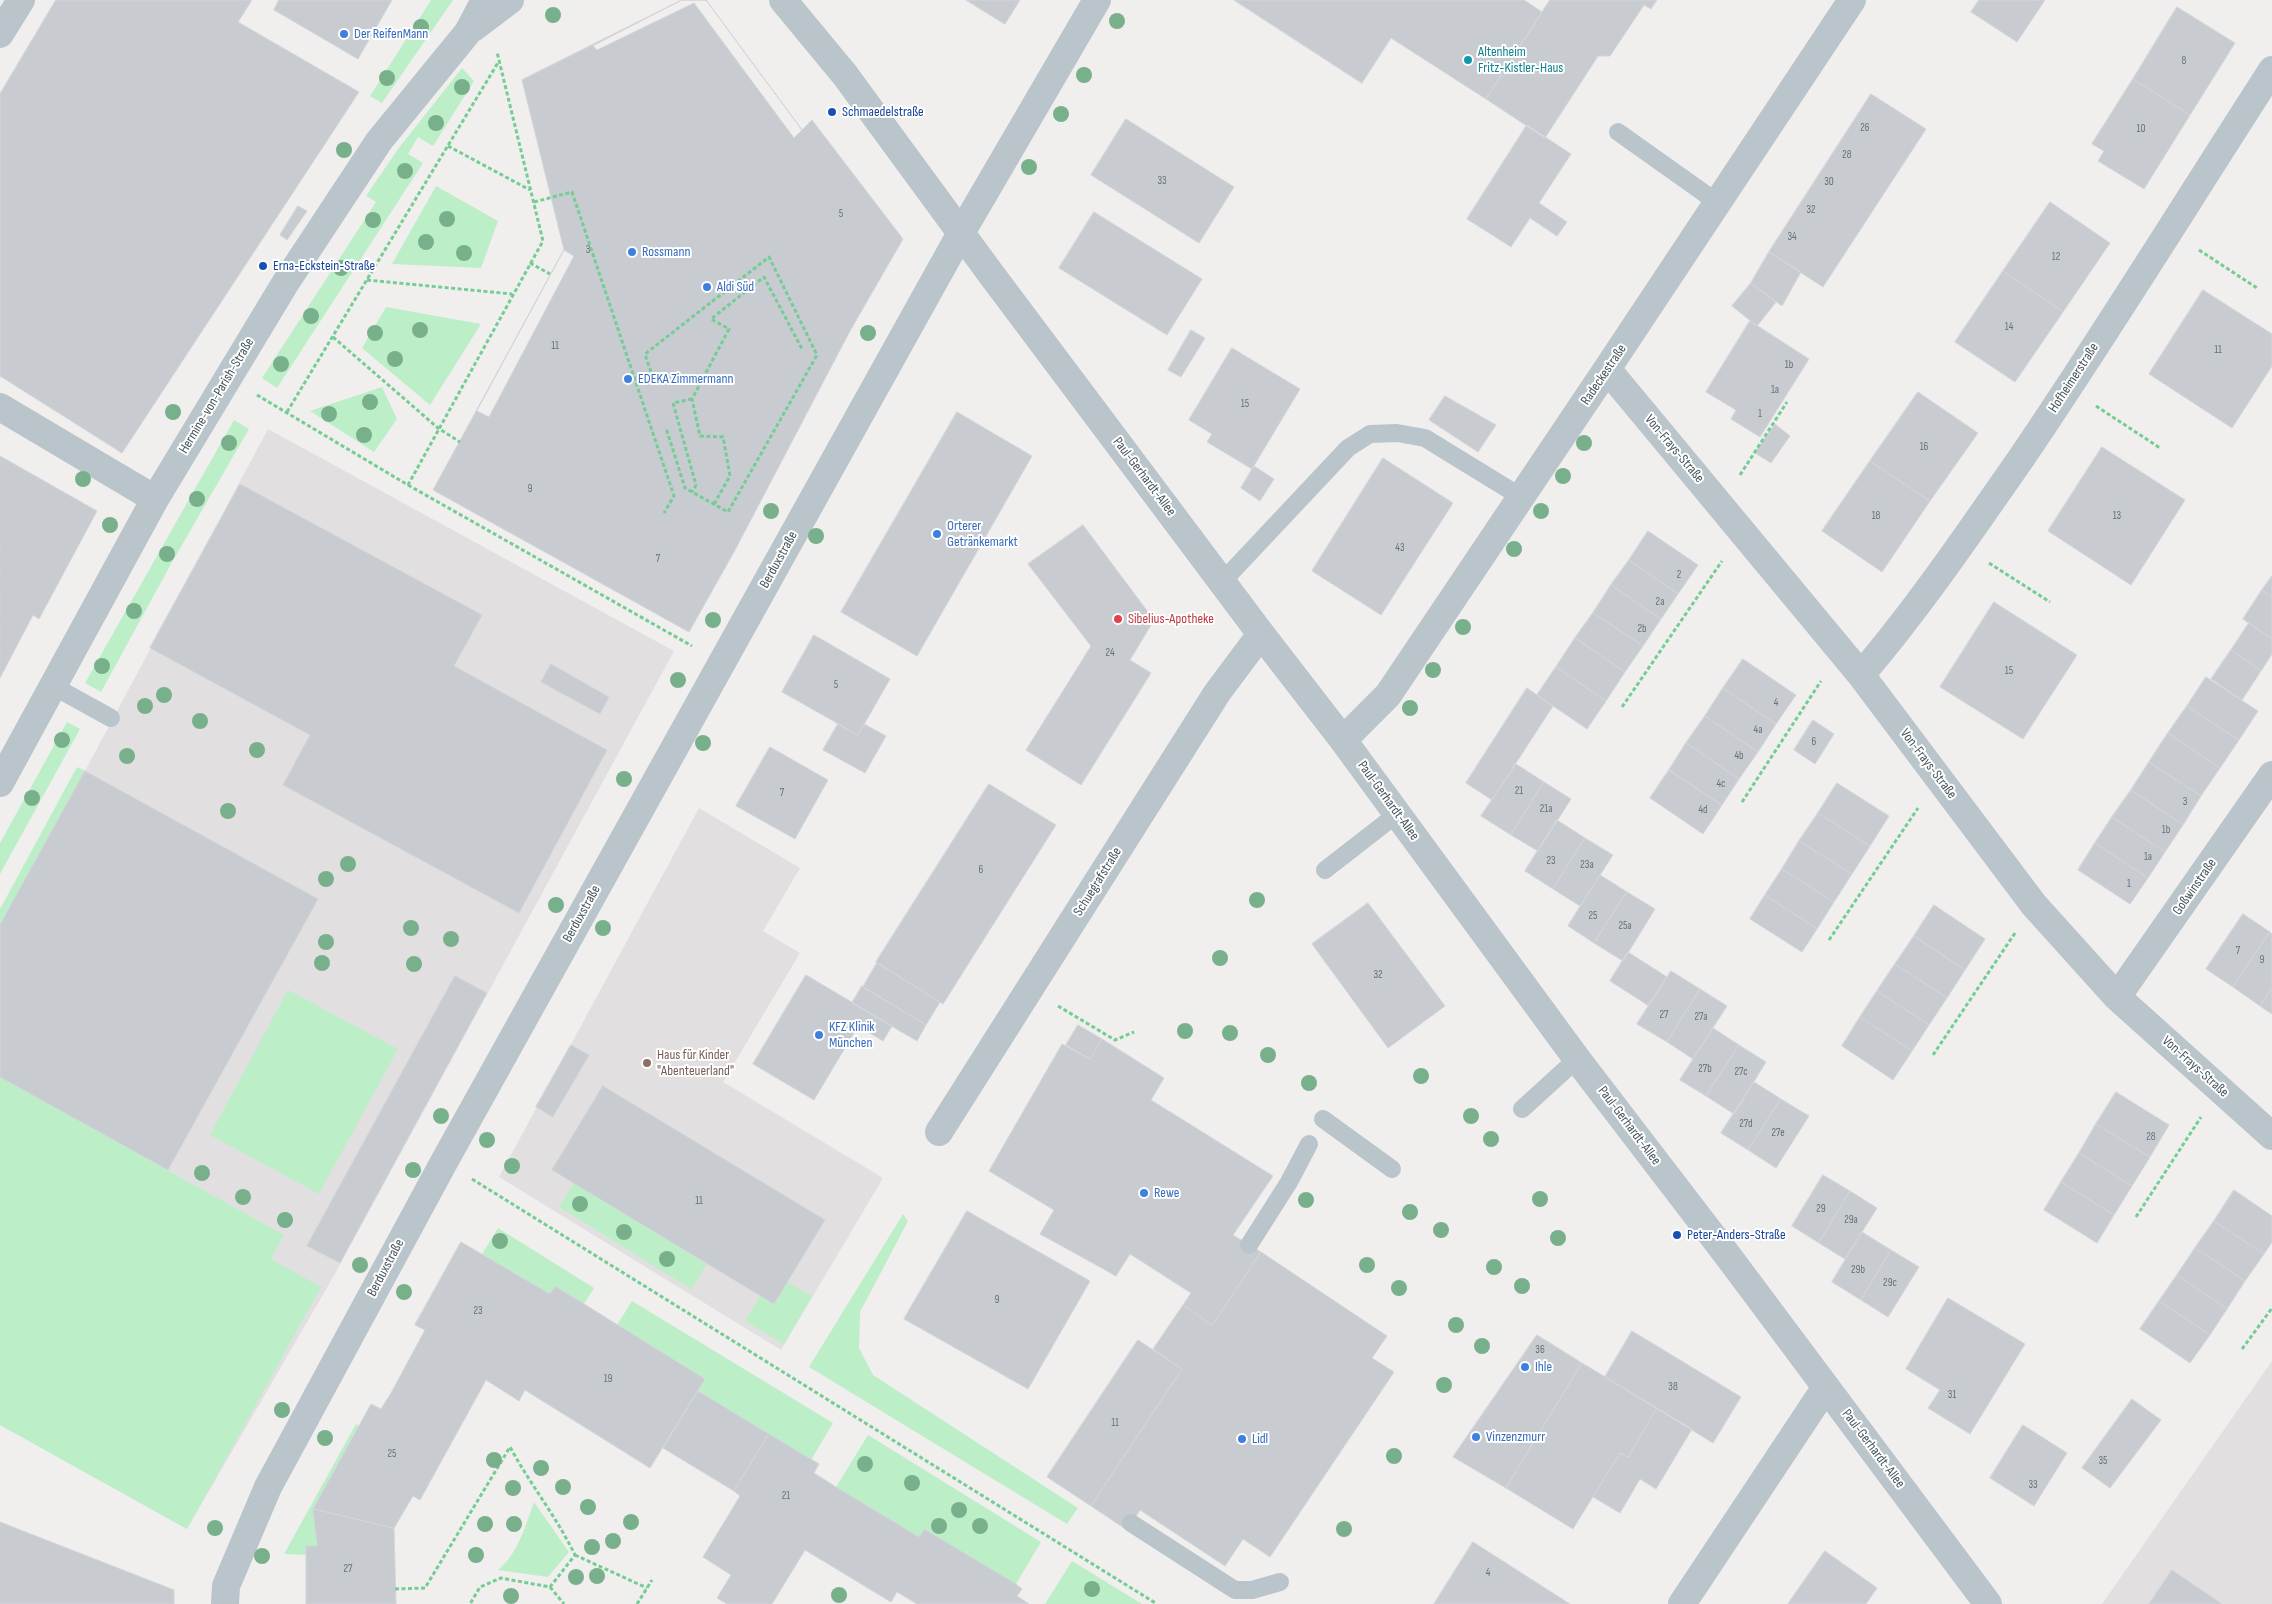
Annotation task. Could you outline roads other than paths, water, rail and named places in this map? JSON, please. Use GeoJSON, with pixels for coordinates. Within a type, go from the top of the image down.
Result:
{"type":"FeatureCollection","features":[{"type":"Feature","properties":{"kind":"street"},"geometry":{"type":"LineString","coordinates":[[0,34],[21,0]]}},
{"type":"Feature","properties":{"kind":"street","name":"Paul-Gerhardt-Allee"},"geometry":{"type":"LineString","coordinates":[[784,0],[845,75],[960,233],[1261,634],[1343,740],[1577,1059],[1988,1604]]}},
{"type":"Feature","properties":{"kind":"street"},"geometry":{"type":"LineString","coordinates":[[960,233],[1097,0]]}},
{"type":"Feature","properties":{"kind":"street","name":"Radeckestraße"},"geometry":{"type":"LineString","coordinates":[[1343,740],[1388,695],[1608,369],[1852,0]]}},
{"type":"Feature","properties":{"kind":"street","name":"Hermine-von-Parish-Straße"},"geometry":{"type":"LineString","coordinates":[[0,782],[154,499],[286,282],[379,141],[468,32],[494,5]]}},
{"type":"Feature","properties":{"kind":"street","name":"Hofheimerstraße"},"geometry":{"type":"LineString","coordinates":[[1861,675],[1893,638],[1961,546],[2068,388],[2272,70]]}},
{"type":"Feature","properties":{"kind":"street","name":"Berduxstraße"},"geometry":{"type":"LineString","coordinates":[[225,1604],[226,1586],[268,1487],[444,1162],[960,233]]}},
{"type":"Feature","properties":{"kind":"street","name":"Von-Frays-Straße"},"geometry":{"type":"LineString","coordinates":[[1608,369],[1861,675],[2034,904],[2117,997],[2272,1136]]}},
{"type":"Feature","properties":{"kind":"street"},"geometry":{"type":"LineString","coordinates":[[0,407],[154,499]]}},
{"type":"Feature","properties":{"kind":"street","name":"Schuegrafstraße"},"geometry":{"type":"LineString","coordinates":[[939,1132],[1217,693],[1261,634]]}},
{"type":"Feature","properties":{"kind":"street","name":"Goßwinstraße"},"geometry":{"type":"LineString","coordinates":[[2117,997],[2242,821],[2272,775]]}},
{"type":"Feature","properties":{"kind":"street"},"geometry":{"type":"LineString","coordinates":[[1682,1604],[1826,1387]]}},
{"type":"Feature","properties":{"kind":"lane"},"geometry":{"type":"LineString","coordinates":[[1618,132],[1718,203]]}},
{"type":"Feature","properties":{"kind":"lane"},"geometry":{"type":"LineString","coordinates":[[1222,582],[1348,448],[1370,434],[1397,433],[1425,438],[1521,497]]}},
{"type":"Feature","properties":{"kind":"lane"},"geometry":{"type":"LineString","coordinates":[[52,686],[110,718]]}},
{"type":"Feature","properties":{"kind":"lane"},"geometry":{"type":"LineString","coordinates":[[1325,870],[1397,814]]}},
{"type":"Feature","properties":{"kind":"lane"},"geometry":{"type":"LineString","coordinates":[[1522,1109],[1577,1059]]}},
{"type":"Feature","properties":{"kind":"lane"},"geometry":{"type":"LineString","coordinates":[[1323,1119],[1392,1169]]}},
{"type":"Feature","properties":{"kind":"lane"},"geometry":{"type":"LineString","coordinates":[[1249,1245],[1289,1182],[1308,1144]]}},
{"type":"Feature","properties":{"kind":"lane"},"geometry":{"type":"LineString","coordinates":[[1131,1523],[1235,1590],[1252,1590],[1280,1582]]}},
{"type":"Feature","properties":{"kind":"place","name":"Der ReifenMann"},"geometry":{"type":"Point","coordinates":[344,34]}},
{"type":"Feature","properties":{"kind":"place","name":"Altenheim Fritz-Kistler-Haus"},"geometry":{"type":"Point","coordinates":[1468,60]}},
{"type":"Feature","properties":{"kind":"place","name":"Schmaedelstraße"},"geometry":{"type":"Point","coordinates":[832,112]}},
{"type":"Feature","properties":{"kind":"place","name":"Rossmann"},"geometry":{"type":"Point","coordinates":[632,252]}},
{"type":"Feature","properties":{"kind":"place","name":"Erna-Eckstein-Straße"},"geometry":{"type":"Point","coordinates":[263,266]}},
{"type":"Feature","properties":{"kind":"place","name":"Aldi Süd"},"geometry":{"type":"Point","coordinates":[707,287]}},
{"type":"Feature","properties":{"kind":"place","name":"EDEKA Zimmermann"},"geometry":{"type":"Point","coordinates":[628,379]}},
{"type":"Feature","properties":{"kind":"place","name":"Orterer Getränkemarkt"},"geometry":{"type":"Point","coordinates":[937,534]}},
{"type":"Feature","properties":{"kind":"place","name":"Sibelius-Apotheke"},"geometry":{"type":"Point","coordinates":[1118,619]}},
{"type":"Feature","properties":{"kind":"place","name":"KFZ Klinik München"},"geometry":{"type":"Point","coordinates":[819,1035]}},
{"type":"Feature","properties":{"kind":"place","name":"Haus für Kinder \"Abenteuerland\""},"geometry":{"type":"Point","coordinates":[647,1063]}},
{"type":"Feature","properties":{"kind":"place","name":"Rewe"},"geometry":{"type":"Point","coordinates":[1144,1193]}},
{"type":"Feature","properties":{"kind":"place","name":"Peter-Anders-Straße"},"geometry":{"type":"Point","coordinates":[1677,1235]}},
{"type":"Feature","properties":{"kind":"place","name":"Ihle"},"geometry":{"type":"Point","coordinates":[1525,1367]}},
{"type":"Feature","properties":{"kind":"place","name":"Vinzenzmurr"},"geometry":{"type":"Point","coordinates":[1476,1437]}},
{"type":"Feature","properties":{"kind":"place","name":"Lidl"},"geometry":{"type":"Point","coordinates":[1242,1439]}}]}
